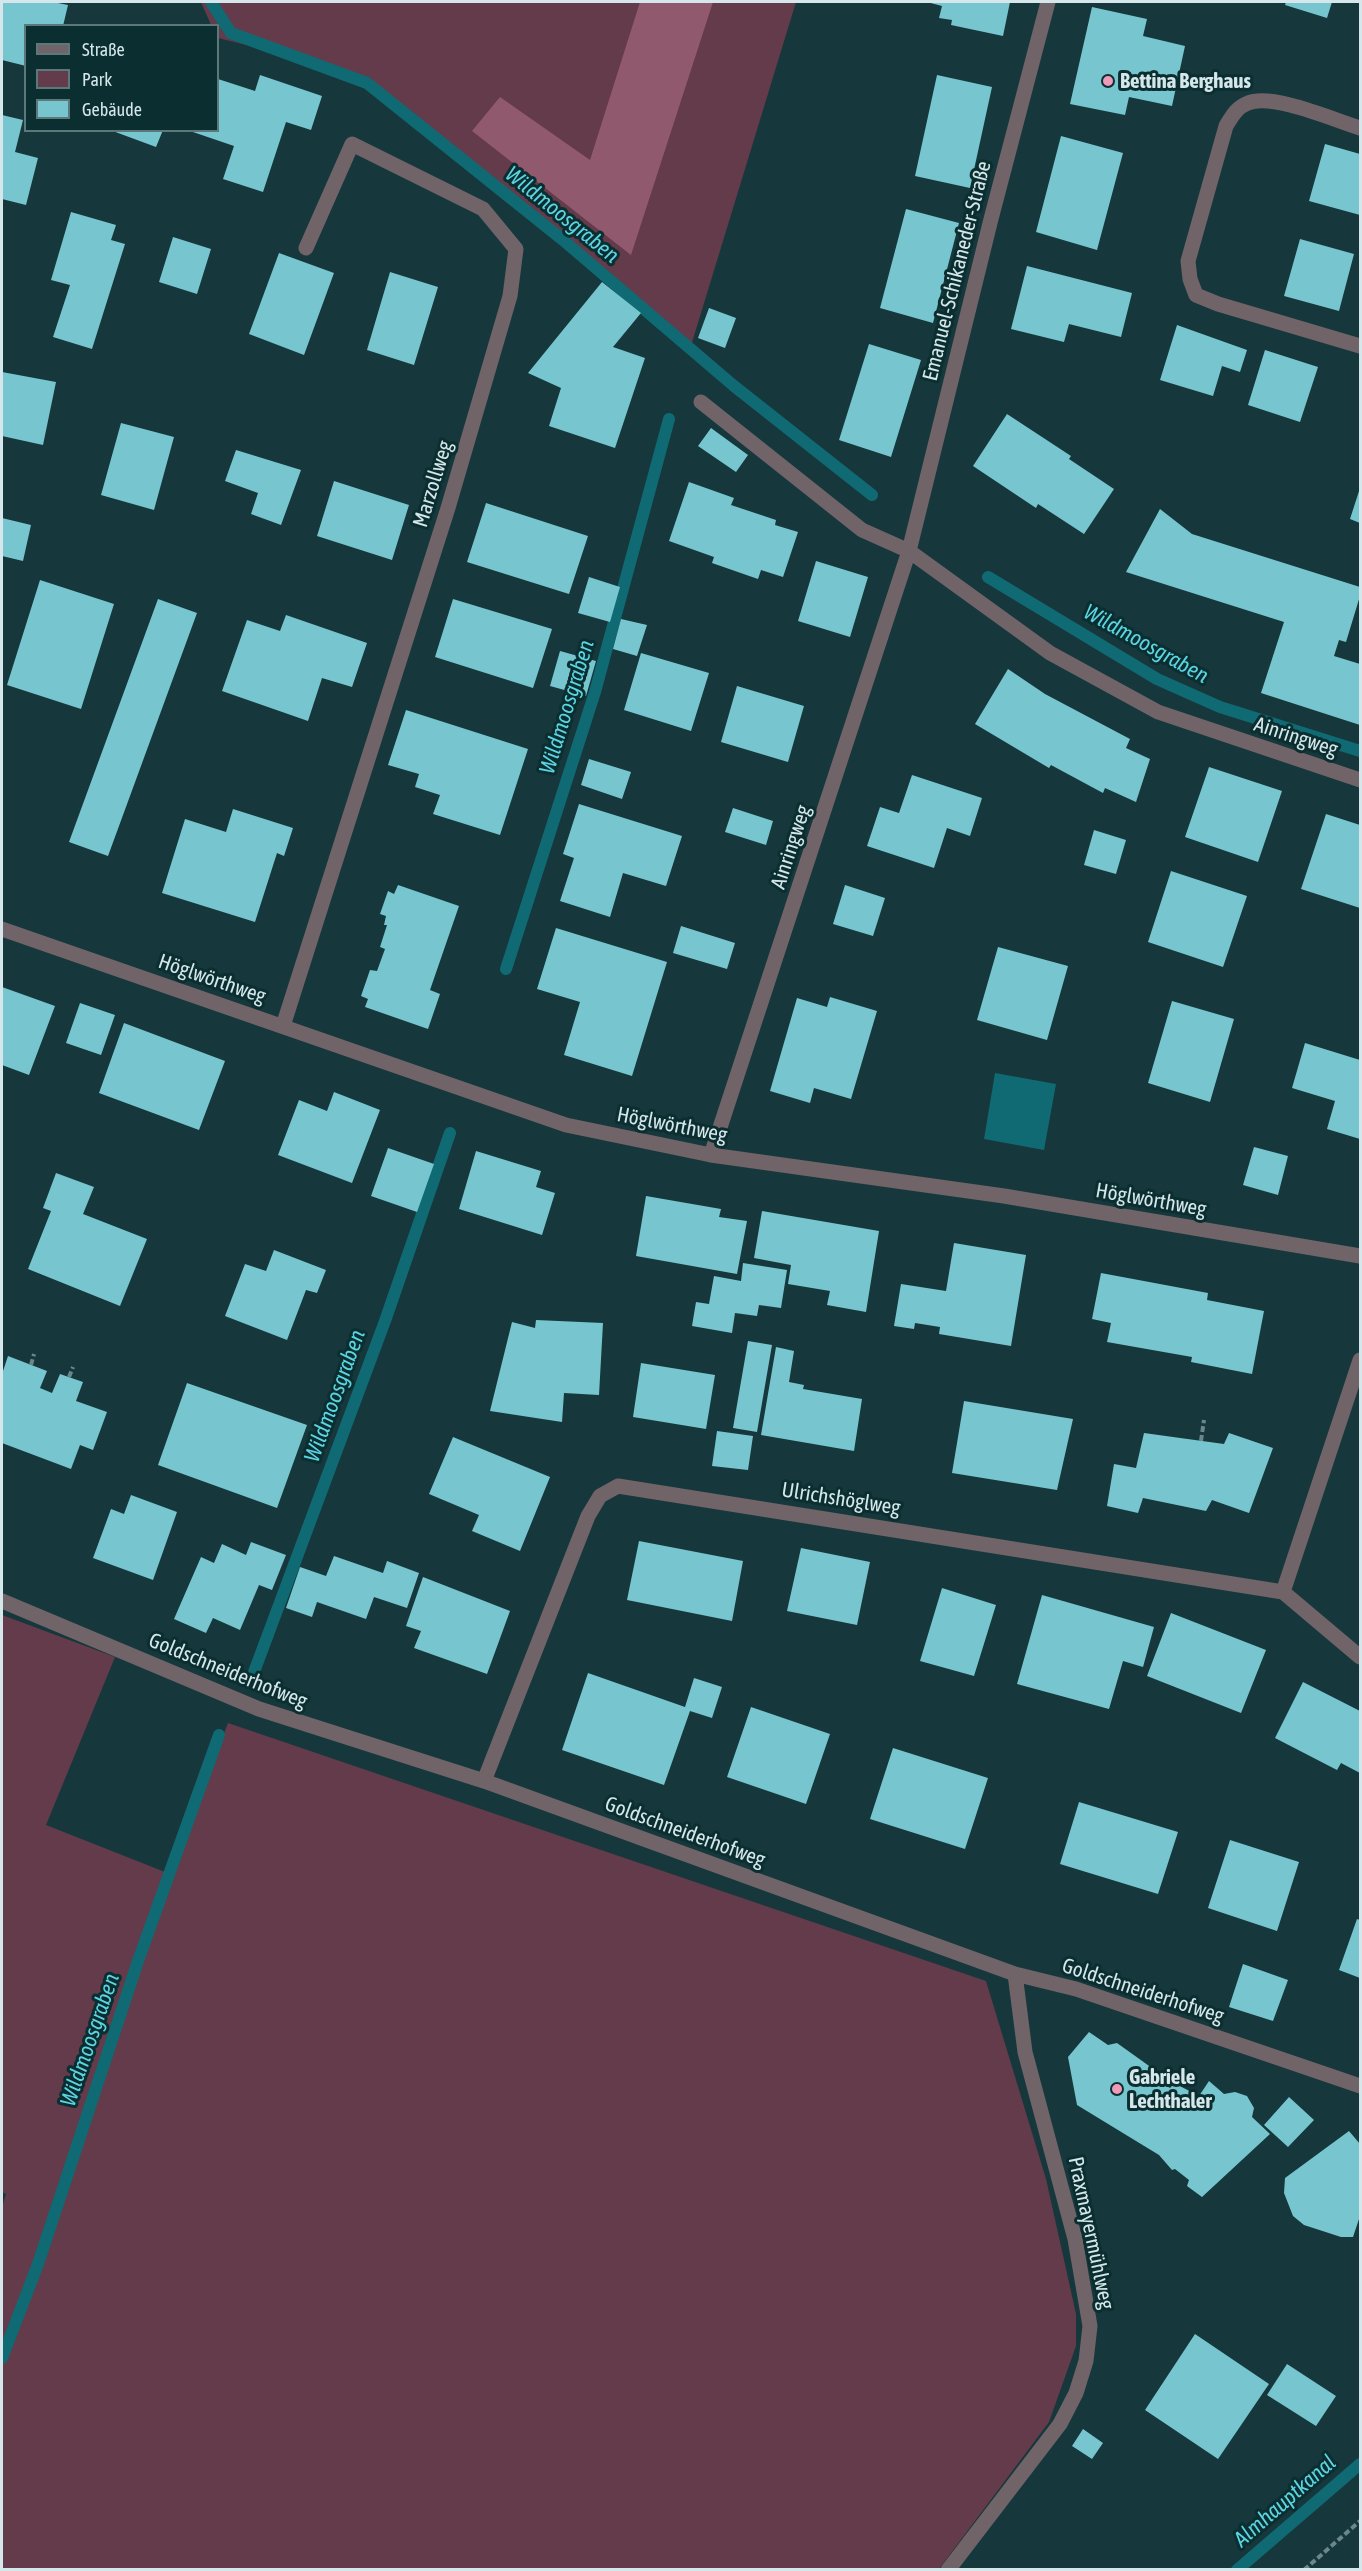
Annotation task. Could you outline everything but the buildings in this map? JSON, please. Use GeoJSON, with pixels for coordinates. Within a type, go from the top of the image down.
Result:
{"type":"FeatureCollection","features":[{"type":"Feature","properties":{"kind":"street","name":"Emanuel-Schikaneder-Straße"},"geometry":{"type":"LineString","coordinates":[[909,551],[991,219],[1048,2]]}},
{"type":"Feature","properties":{"kind":"street"},"geometry":{"type":"LineString","coordinates":[[1360,128],[1271,101],[1249,102],[1234,111],[1226,126],[1188,261],[1190,279],[1196,295],[1218,304],[1360,346]]}},
{"type":"Feature","properties":{"kind":"street","name":"Marzollweg"},"geometry":{"type":"LineString","coordinates":[[283,1026],[448,508],[510,296],[516,249],[483,209],[352,144],[306,248]]}},
{"type":"Feature","properties":{"kind":"street","name":"Ainringweg"},"geometry":{"type":"LineString","coordinates":[[701,402],[862,530],[909,551],[1050,653],[1158,712],[1360,780]]}},
{"type":"Feature","properties":{"kind":"street","name":"Ainringweg"},"geometry":{"type":"LineString","coordinates":[[711,1155],[909,551]]}},
{"type":"Feature","properties":{"kind":"street","name":"Höglwörthweg"},"geometry":{"type":"LineString","coordinates":[[2,929],[566,1125],[711,1155],[1004,1196],[1360,1256]]}},
{"type":"Feature","properties":{"kind":"street"},"geometry":{"type":"LineString","coordinates":[[1360,1360],[1283,1592],[1360,1656]]}},
{"type":"Feature","properties":{"kind":"street","name":"Ulrichshöglweg"},"geometry":{"type":"LineString","coordinates":[[484,1781],[588,1516],[600,1496],[618,1486],[1283,1592]]}},
{"type":"Feature","properties":{"kind":"street","name":"Goldschneiderhofweg"},"geometry":{"type":"LineString","coordinates":[[2,1601],[259,1709],[484,1781],[1015,1974],[1076,1989],[1360,2086]]}},
{"type":"Feature","properties":{"kind":"street","name":"Praxmayermühlweg"},"geometry":{"type":"LineString","coordinates":[[948,2570],[1060,2424],[1076,2393],[1088,2350],[1090,2326],[1075,2239],[1025,2052],[1015,1974]]}},
{"type":"Feature","properties":{"kind":"path"},"geometry":{"type":"LineString","coordinates":[[31,1365],[34,1354]]}},
{"type":"Feature","properties":{"kind":"path"},"geometry":{"type":"LineString","coordinates":[[69,1377],[73,1367]]}},
{"type":"Feature","properties":{"kind":"path"},"geometry":{"type":"LineString","coordinates":[[1201,1441],[1204,1420]]}},
{"type":"Feature","properties":{"kind":"path"},"geometry":{"type":"LineString","coordinates":[[1304,2570],[1360,2521]]}},
{"type":"Feature","properties":{"kind":"green space"},"geometry":{"type":"Polygon","coordinates":[[[201,2],[796,2],[690,349],[342,68],[219,38],[219,24],[211,24],[201,2]]]}},
{"type":"Feature","properties":{"kind":"green space"},"geometry":{"type":"Polygon","coordinates":[[[2,1615],[115,1657],[46,1825],[170,1874],[228,1723],[986,1981],[1046,2179],[1076,2314],[1076,2346],[1049,2422],[939,2569],[2,2569],[2,2207],[6,2194],[2,2192],[2,1615]]]}},
{"type":"Feature","properties":{"kind":"shaded area"},"geometry":{"type":"Polygon","coordinates":[[[640,2],[713,2],[631,255],[472,131],[500,97],[590,160],[640,2]]]}},
{"type":"Feature","properties":{"kind":"water"},"geometry":{"type":"Polygon","coordinates":[[[995,1073],[1056,1084],[1044,1150],[984,1139],[995,1073]]]}},
{"type":"Feature","properties":{"kind":"waterway","name":"Wildmoosgraben"},"geometry":{"type":"LineString","coordinates":[[211,2],[231,33],[367,83],[563,240],[734,386],[872,495]]}},
{"type":"Feature","properties":{"kind":"waterway","name":"Wildmoosgraben"},"geometry":{"type":"LineString","coordinates":[[506,969],[595,692],[669,419]]}},
{"type":"Feature","properties":{"kind":"waterway","name":"Wildmoosgraben"},"geometry":{"type":"LineString","coordinates":[[988,577],[1157,679],[1220,707],[1360,751]]}},
{"type":"Feature","properties":{"kind":"waterway","name":"Wildmoosgraben"},"geometry":{"type":"LineString","coordinates":[[254,1672],[385,1321],[450,1133]]}},
{"type":"Feature","properties":{"kind":"waterway","name":"Wildmoosgraben"},"geometry":{"type":"LineString","coordinates":[[2,2358],[38,2264],[138,1961],[219,1735]]}},
{"type":"Feature","properties":{"kind":"waterway","name":"Almhauptkanal"},"geometry":{"type":"LineString","coordinates":[[1237,2570],[1360,2464]]}},
{"type":"Feature","properties":{"kind":"place","name":"Bettina Berghaus"},"geometry":{"type":"Point","coordinates":[1108,81]}},
{"type":"Feature","properties":{"kind":"place","name":"Gabriele Lechthaler"},"geometry":{"type":"Point","coordinates":[1117,2089]}}]}
